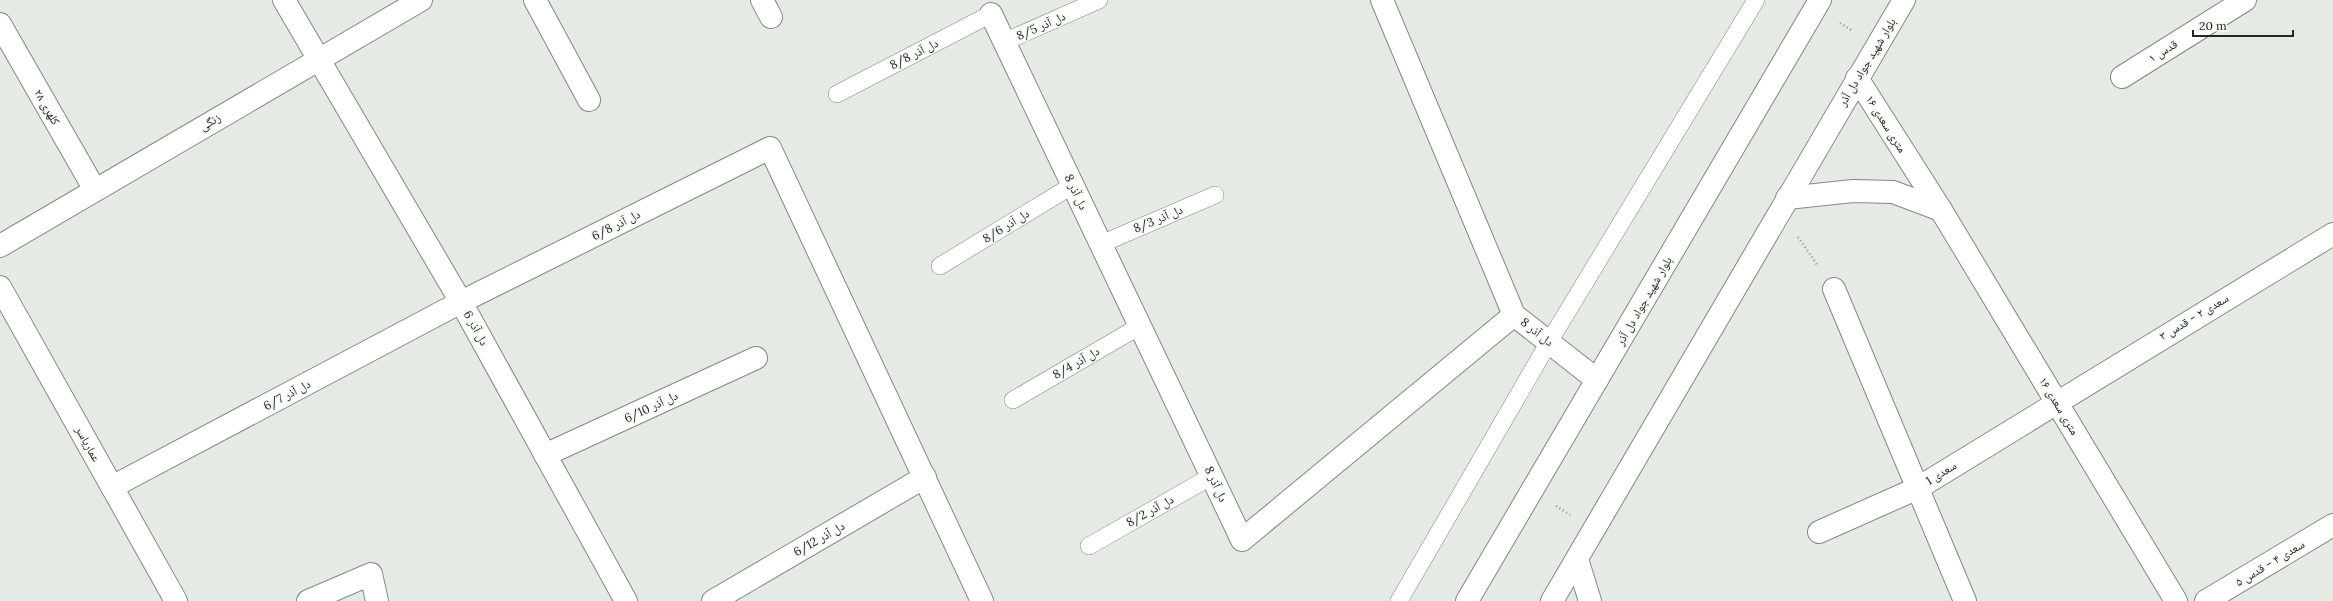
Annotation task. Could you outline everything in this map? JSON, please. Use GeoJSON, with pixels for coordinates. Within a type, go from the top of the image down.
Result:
{"type":"FeatureCollection","features":[{"type":"Feature","properties":{"kind":"street","name":"دل آذر 6"},"geometry":{"type":"LineString","coordinates":[[284,0],[462,302],[626,601]]}},
{"type":"Feature","properties":{"kind":"street","name":"زنگی"},"geometry":{"type":"LineString","coordinates":[[0,246],[421,0]]}},
{"type":"Feature","properties":{"kind":"street"},"geometry":{"type":"LineString","coordinates":[[535,0],[589,100]]}},
{"type":"Feature","properties":{"kind":"street"},"geometry":{"type":"LineString","coordinates":[[1382,0],[1514,315]]}},
{"type":"Feature","properties":{"kind":"street","name":"بلوار شهید جواد دل آذر"},"geometry":{"type":"LineString","coordinates":[[1552,601],[1904,0]]}},
{"type":"Feature","properties":{"kind":"street","name":"قدس ۱"},"geometry":{"type":"LineString","coordinates":[[2122,77],[2245,0]]}},
{"type":"Feature","properties":{"kind":"street","name":"بلوار شهید جواد دل آذر"},"geometry":{"type":"LineString","coordinates":[[1467,601],[1817,3]]}},
{"type":"Feature","properties":{"kind":"street","name":"دل آذر 8"},"geometry":{"type":"LineString","coordinates":[[991,14],[1242,540],[1514,315],[1597,380]]}},
{"type":"Feature","properties":{"kind":"street","name":"کلهری ۲۸"},"geometry":{"type":"LineString","coordinates":[[0,24],[95,190]]}},
{"type":"Feature","properties":{"kind":"street","name":"۱۶ متری سعدی"},"geometry":{"type":"LineString","coordinates":[[1857,78],[1941,210],[2176,601]]}},
{"type":"Feature","properties":{"kind":"street","name":"دل آذر 6/8"},"geometry":{"type":"LineString","coordinates":[[462,302],[770,148],[924,477]]}},
{"type":"Feature","properties":{"kind":"street"},"geometry":{"type":"LineString","coordinates":[[1784,204],[1853,191],[1893,192],[1941,210]]}},
{"type":"Feature","properties":{"kind":"street","name":"سعدی ۲ - قدس ۳"},"geometry":{"type":"LineString","coordinates":[[2056,401],[2333,234]]}},
{"type":"Feature","properties":{"kind":"street","name":"عماریاسر"},"geometry":{"type":"LineString","coordinates":[[0,287],[176,601]]}},
{"type":"Feature","properties":{"kind":"street"},"geometry":{"type":"LineString","coordinates":[[1834,289],[1965,601]]}},
{"type":"Feature","properties":{"kind":"street","name":"دل آذر 6/7"},"geometry":{"type":"LineString","coordinates":[[112,487],[462,302]]}},
{"type":"Feature","properties":{"kind":"street","name":"دل آذر 6/10"},"geometry":{"type":"LineString","coordinates":[[545,455],[756,358]]}},
{"type":"Feature","properties":{"kind":"street","name":"سعدی 1"},"geometry":{"type":"LineString","coordinates":[[1819,532],[1918,488],[2056,401]]}},
{"type":"Feature","properties":{"kind":"street"},"geometry":{"type":"LineString","coordinates":[[924,477],[982,601]]}},
{"type":"Feature","properties":{"kind":"street","name":"دل آذر 6/12"},"geometry":{"type":"LineString","coordinates":[[713,601],[924,477]]}},
{"type":"Feature","properties":{"kind":"street","name":"سعدی ۴ - قدس ۵"},"geometry":{"type":"LineString","coordinates":[[2206,601],[2333,525]]}},
{"type":"Feature","properties":{"kind":"street"},"geometry":{"type":"LineString","coordinates":[[1577,559],[1590,601]]}},
{"type":"Feature","properties":{"kind":"street"},"geometry":{"type":"LineString","coordinates":[[308,601],[371,574],[377,601]]}},
{"type":"Feature","properties":{"kind":"lane","name":"دل آذر 8/5"},"geometry":{"type":"LineString","coordinates":[[1004,42],[1099,0]]}},
{"type":"Feature","properties":{"kind":"lane"},"geometry":{"type":"LineString","coordinates":[[1399,601],[1549,342],[1756,0]]}},
{"type":"Feature","properties":{"kind":"lane","name":"دل آذر 8/8"},"geometry":{"type":"LineString","coordinates":[[837,94],[991,14]]}},
{"type":"Feature","properties":{"kind":"lane","name":"دل آذر 8/6"},"geometry":{"type":"LineString","coordinates":[[940,266],[1073,185]]}},
{"type":"Feature","properties":{"kind":"lane","name":"دل آذر 8/3"},"geometry":{"type":"LineString","coordinates":[[1101,244],[1215,195]]}},
{"type":"Feature","properties":{"kind":"lane","name":"دل آذر 8/4"},"geometry":{"type":"LineString","coordinates":[[1013,400],[1140,326]]}},
{"type":"Feature","properties":{"kind":"lane","name":"دل آذر 8/2"},"geometry":{"type":"LineString","coordinates":[[1089,546],[1212,476]]}},
{"type":"Feature","properties":{"kind":"path"},"geometry":{"type":"LineString","coordinates":[[1817,3],[1877,45]]}},
{"type":"Feature","properties":{"kind":"path"},"geometry":{"type":"LineString","coordinates":[[1784,204],[1834,289]]}},
{"type":"Feature","properties":{"kind":"path"},"geometry":{"type":"LineString","coordinates":[[1532,491],[1594,530]]}}]}
